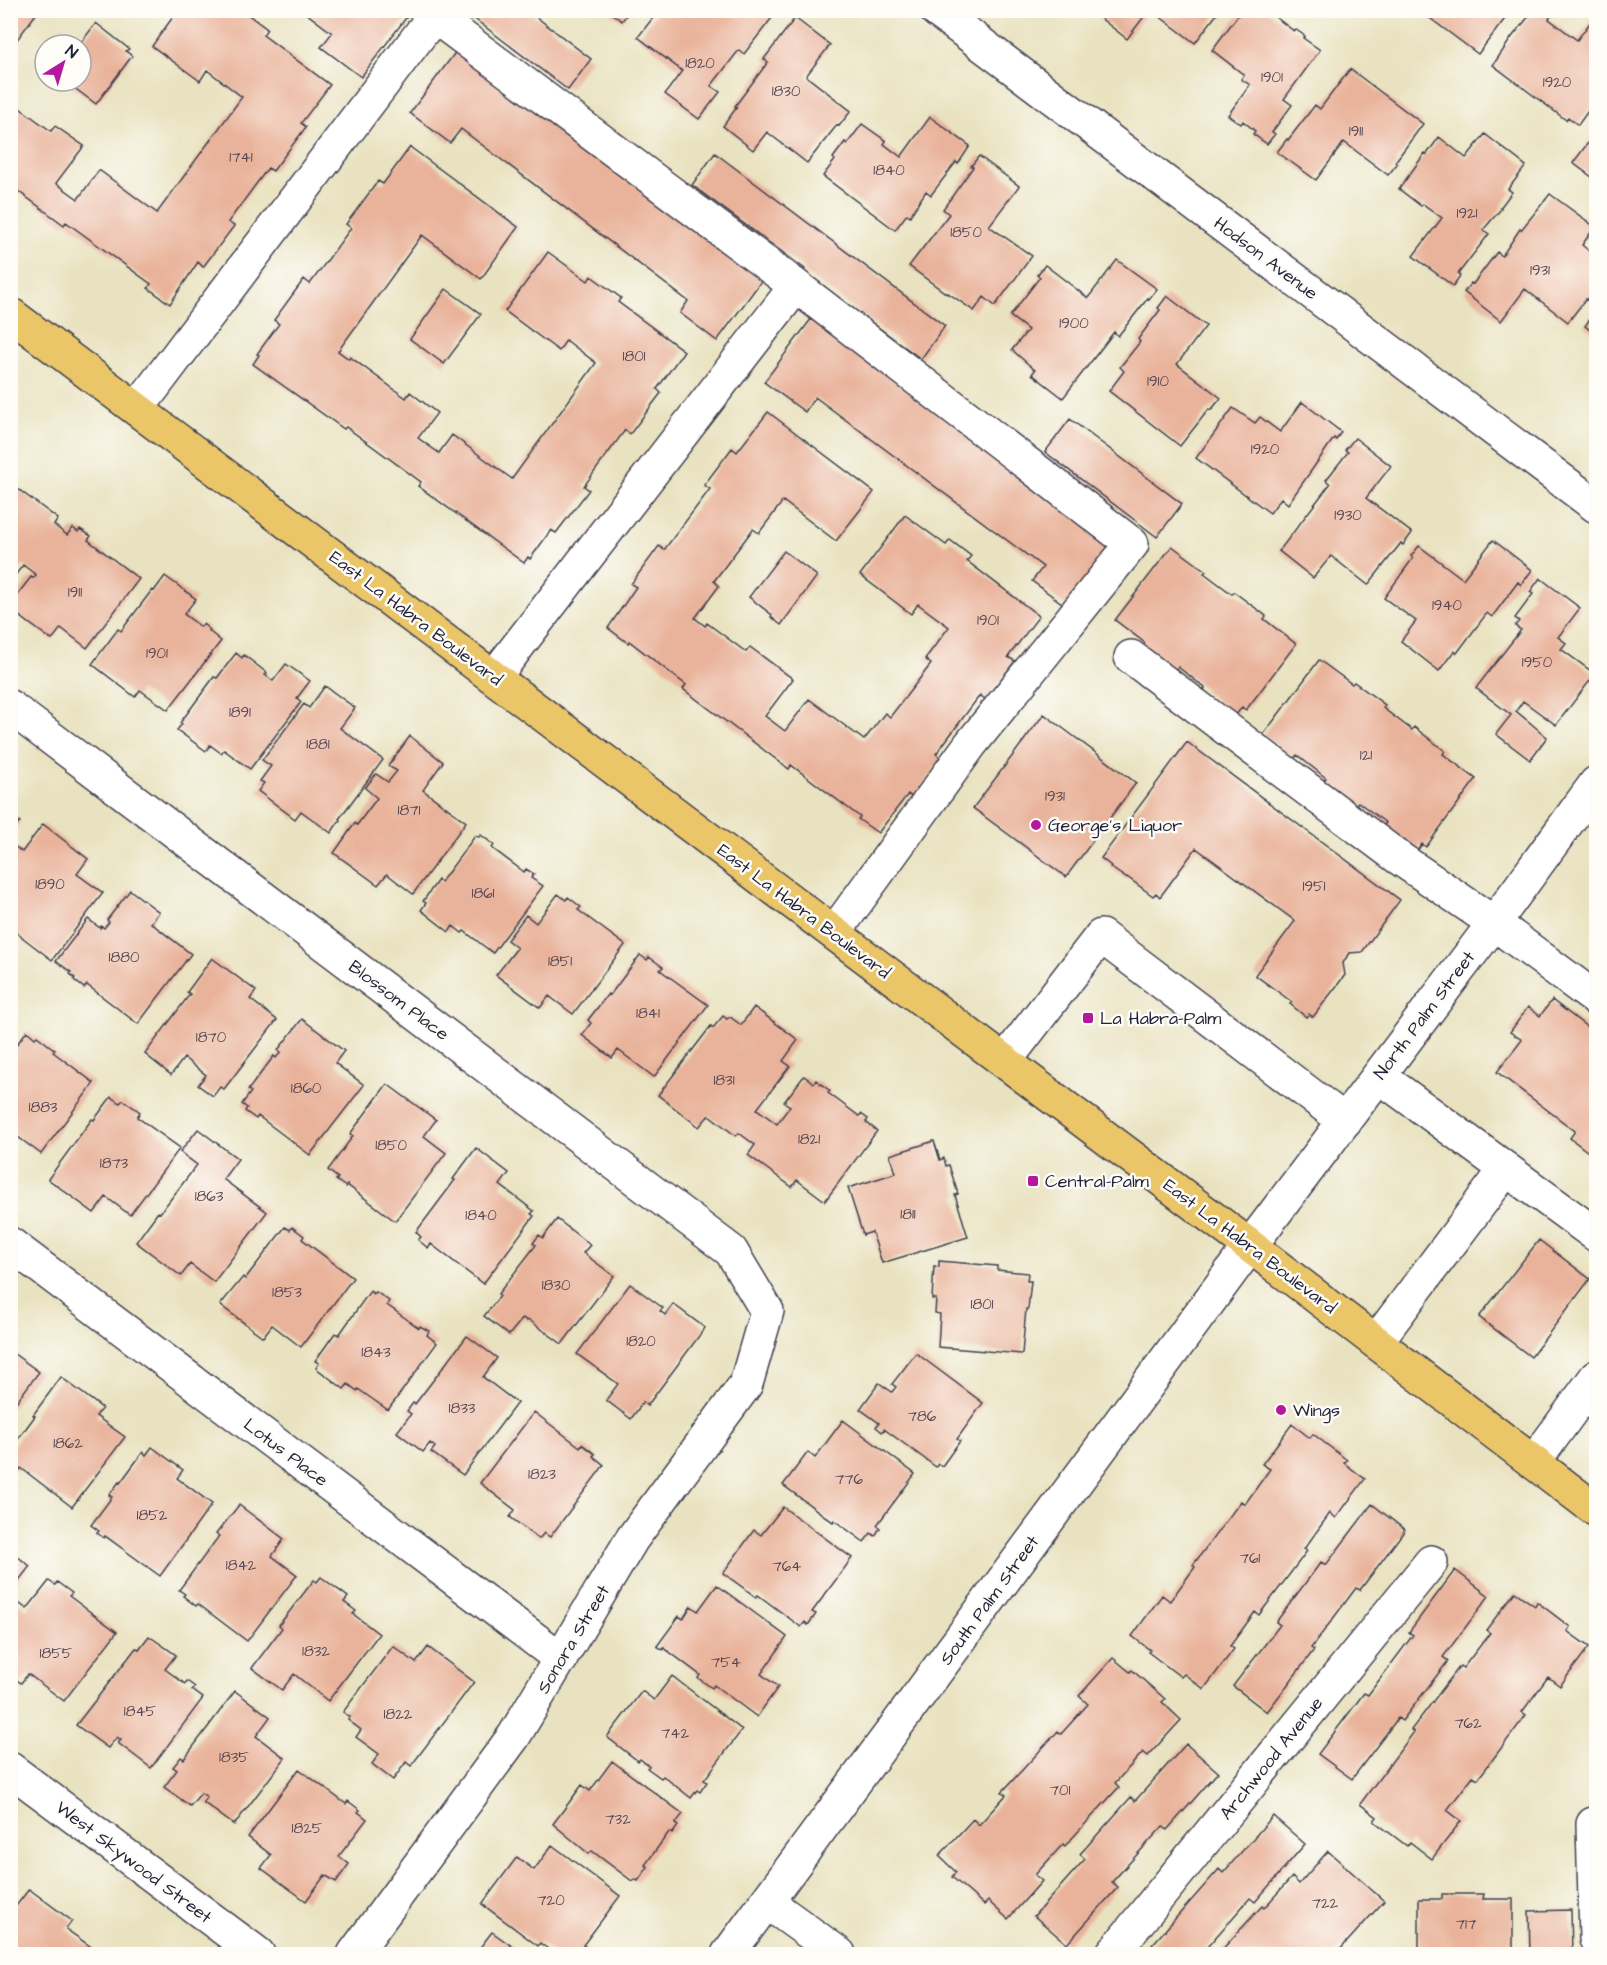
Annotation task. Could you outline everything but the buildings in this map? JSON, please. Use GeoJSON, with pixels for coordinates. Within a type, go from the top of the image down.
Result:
{"type":"FeatureCollection","features":[{"type":"Feature","properties":{"kind":"main road","name":"East La Habra Boulevard"},"geometry":{"type":"LineString","coordinates":[[10,314],[1250,1246],[1596,1510]]}},
{"type":"Feature","properties":{"kind":"street","name":"Hodson Avenue"},"geometry":{"type":"LineString","coordinates":[[936,10],[1596,506]]}},
{"type":"Feature","properties":{"kind":"street"},"geometry":{"type":"LineString","coordinates":[[137,409],[430,13],[796,286],[1132,544],[970,746],[834,933]]}},
{"type":"Feature","properties":{"kind":"street"},"geometry":{"type":"LineString","coordinates":[[494,677],[796,286]]}},
{"type":"Feature","properties":{"kind":"street"},"geometry":{"type":"LineString","coordinates":[[1131,657],[1399,858],[1494,923],[1596,999]]}},
{"type":"Feature","properties":{"kind":"street","name":"Blossom Place"},"geometry":{"type":"LineString","coordinates":[[10,707],[731,1251],[767,1311]]}},
{"type":"Feature","properties":{"kind":"street","name":"North Palm Street"},"geometry":{"type":"LineString","coordinates":[[1250,1246],[1494,923],[1596,783]]}},
{"type":"Feature","properties":{"kind":"street"},"geometry":{"type":"LineString","coordinates":[[1004,1062],[1101,936],[1345,1121]]}},
{"type":"Feature","properties":{"kind":"street"},"geometry":{"type":"LineString","coordinates":[[1379,1076],[1596,1235]]}},
{"type":"Feature","properties":{"kind":"street"},"geometry":{"type":"LineString","coordinates":[[1377,1342],[1506,1169]]}},
{"type":"Feature","properties":{"kind":"street","name":"Lotus Place"},"geometry":{"type":"LineString","coordinates":[[10,1244],[561,1659]]}},
{"type":"Feature","properties":{"kind":"street","name":"South Palm Street"},"geometry":{"type":"LineString","coordinates":[[728,1954],[1250,1246]]}},
{"type":"Feature","properties":{"kind":"street","name":"Sonora Street"},"geometry":{"type":"LineString","coordinates":[[354,1954],[514,1736],[632,1539],[746,1384],[767,1311]]}},
{"type":"Feature","properties":{"kind":"street"},"geometry":{"type":"LineString","coordinates":[[1534,1462],[1596,1377]]}},
{"type":"Feature","properties":{"kind":"street","name":"Archwood Avenue"},"geometry":{"type":"LineString","coordinates":[[1112,1954],[1431,1562]]}},
{"type":"Feature","properties":{"kind":"street","name":"West Skywood Street"},"geometry":{"type":"LineString","coordinates":[[10,1769],[258,1954]]}},
{"type":"Feature","properties":{"kind":"street"},"geometry":{"type":"LineString","coordinates":[[1593,1824],[1596,1939]]}},
{"type":"Feature","properties":{"kind":"street"},"geometry":{"type":"LineString","coordinates":[[766,1902],[839,1954]]}},
{"type":"Feature","properties":{"kind":"place","name":"George's Liquor"},"geometry":{"type":"Point","coordinates":[1036,825]}},
{"type":"Feature","properties":{"kind":"place","name":"La Habra-Palm"},"geometry":{"type":"Point","coordinates":[1088,1018]}},
{"type":"Feature","properties":{"kind":"place","name":"Central-Palm"},"geometry":{"type":"Point","coordinates":[1033,1181]}},
{"type":"Feature","properties":{"kind":"place","name":"Wings"},"geometry":{"type":"Point","coordinates":[1281,1410]}}]}
